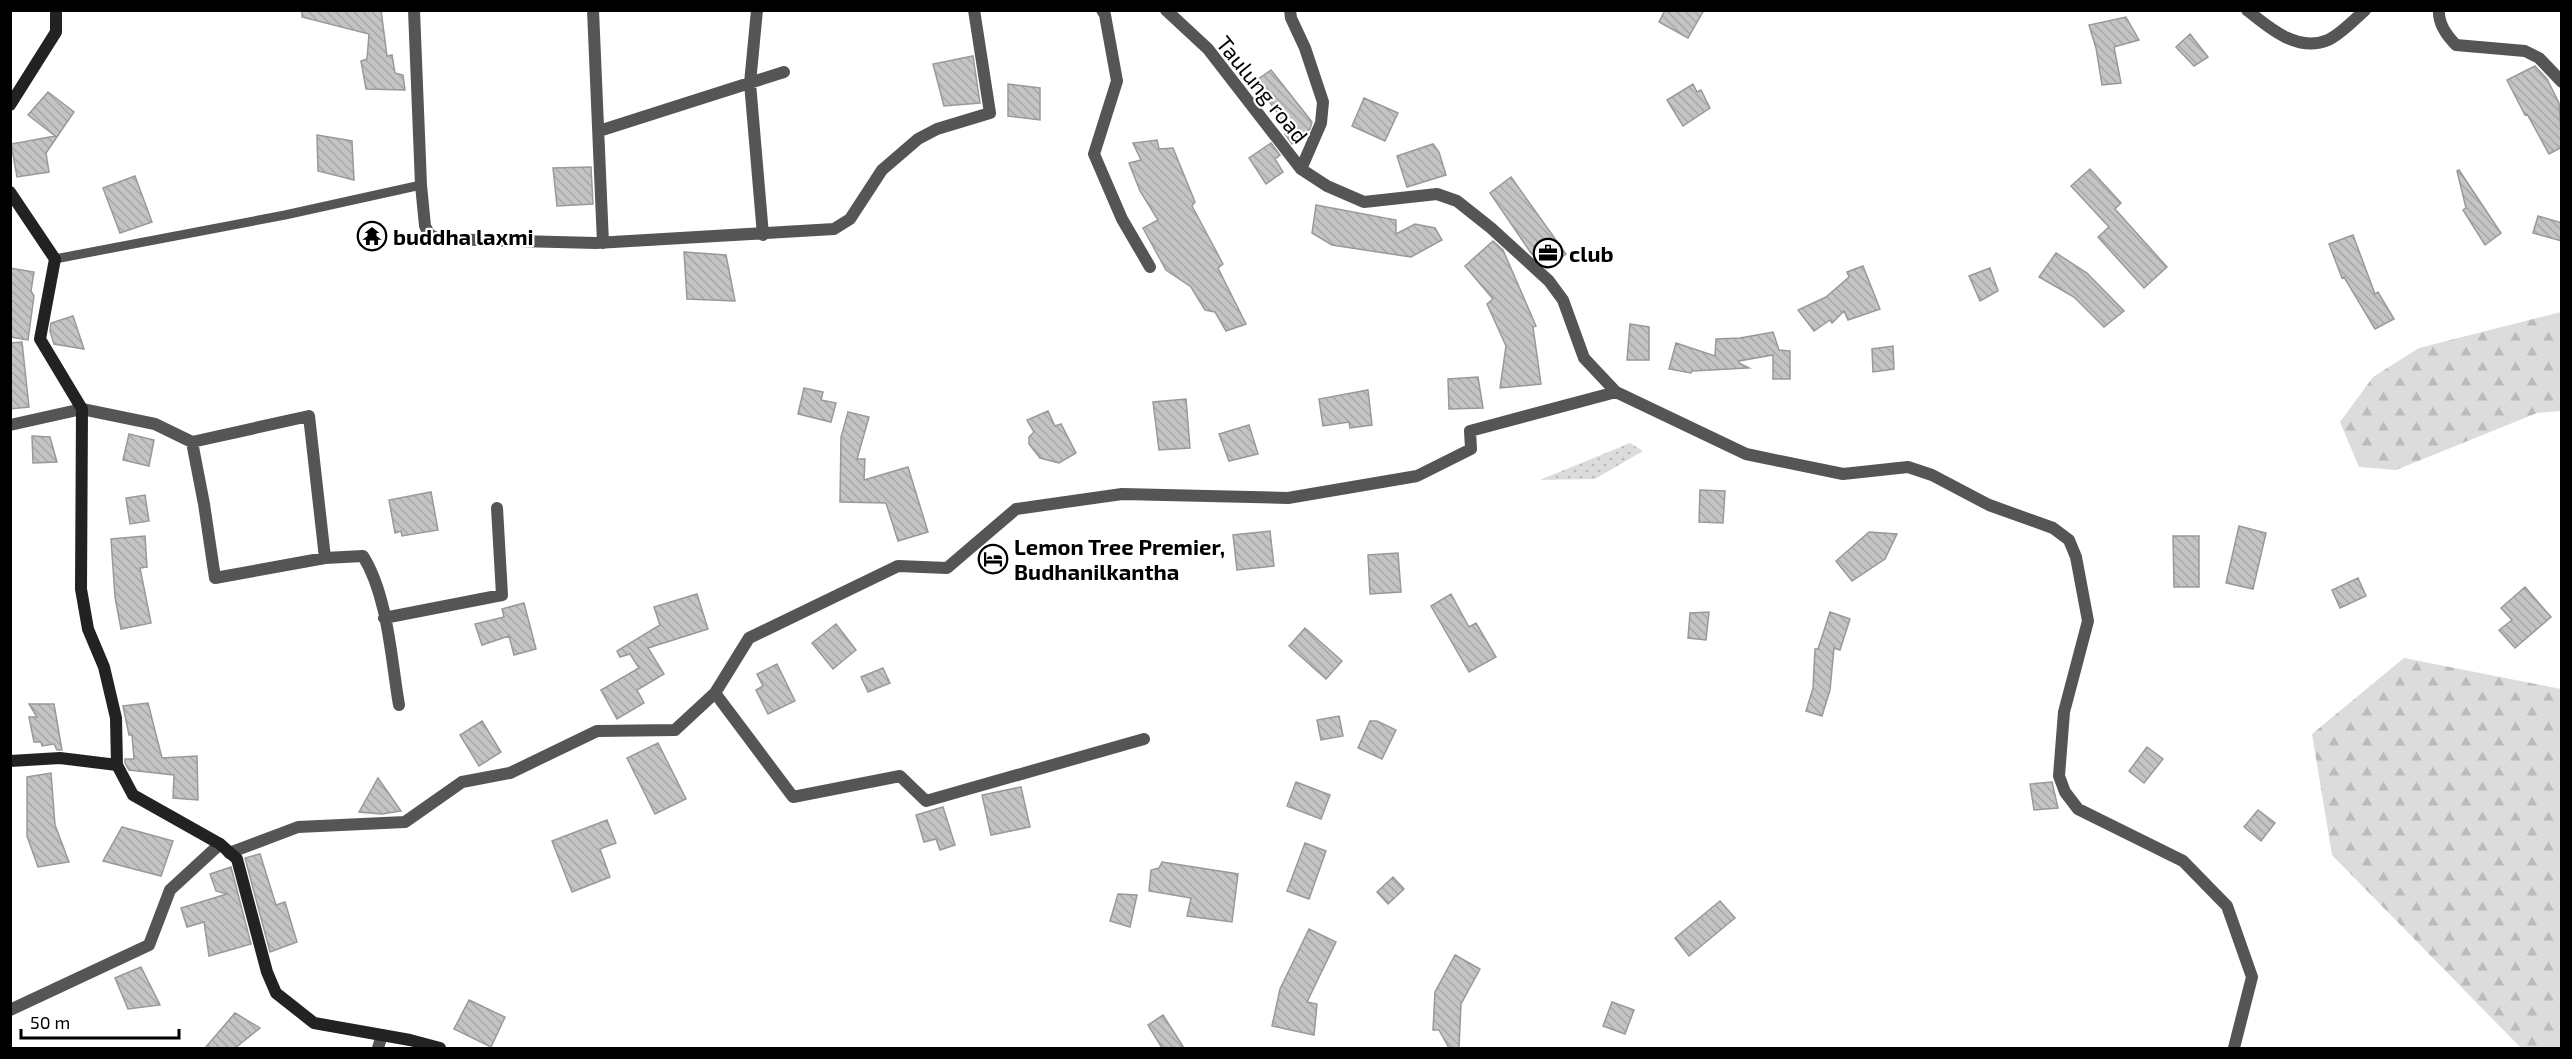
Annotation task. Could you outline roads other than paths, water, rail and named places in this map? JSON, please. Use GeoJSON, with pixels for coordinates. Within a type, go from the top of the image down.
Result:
{"type":"FeatureCollection","features":[{"type":"Feature","properties":{"kind":"street"},"geometry":{"type":"LineString","coordinates":[[10,105],[56,32],[56,10]]}},
{"type":"Feature","properties":{"kind":"street"},"geometry":{"type":"LineString","coordinates":[[414,10],[421,185],[425,226],[429,234],[438,239],[603,243],[834,229],[850,219],[882,170],[918,139],[937,129],[990,113],[974,10]]}},
{"type":"Feature","properties":{"kind":"street"},"geometry":{"type":"LineString","coordinates":[[594,10],[603,243]]}},
{"type":"Feature","properties":{"kind":"street"},"geometry":{"type":"LineString","coordinates":[[757,10],[750,83],[763,235]]}},
{"type":"Feature","properties":{"kind":"street"},"geometry":{"type":"LineString","coordinates":[[1102,10],[1105,15],[1117,81],[1094,154],[1122,219],[1150,267]]}},
{"type":"Feature","properties":{"kind":"street","name":"Taulung road"},"geometry":{"type":"LineString","coordinates":[[1166,10],[1185,31],[1208,50],[1301,170]]}},
{"type":"Feature","properties":{"kind":"street"},"geometry":{"type":"LineString","coordinates":[[1290,10],[1323,102],[1321,123],[1301,170],[1327,186],[1364,202],[1437,194],[1458,201],[1549,281],[1563,300],[1584,358],[1616,392],[1746,454],[1843,474],[1908,467],[1932,476],[1989,506],[2053,528],[2069,540],[2076,557],[2088,621],[2064,712],[2059,776],[2065,792],[2078,809],[2183,861],[2227,906],[2252,977],[2234,1048]]}},
{"type":"Feature","properties":{"kind":"street"},"geometry":{"type":"LineString","coordinates":[[2247,10],[2276,33],[2308,45],[2328,40],[2365,10]]}},
{"type":"Feature","properties":{"kind":"street"},"geometry":{"type":"LineString","coordinates":[[2439,10],[2438,18],[2448,37],[2456,45],[2525,51],[2540,58],[2562,82]]}},
{"type":"Feature","properties":{"kind":"street"},"geometry":{"type":"LineString","coordinates":[[599,131],[784,72]]}},
{"type":"Feature","properties":{"kind":"street"},"geometry":{"type":"LineString","coordinates":[[10,192],[55,259],[40,339],[82,409],[81,589],[88,629],[104,667],[116,718],[117,765],[134,795],[225,848],[237,859],[267,972],[276,993],[314,1023],[440,1048]]}},
{"type":"Feature","properties":{"kind":"street"},"geometry":{"type":"LineString","coordinates":[[10,1010],[149,945],[170,890],[225,848],[298,827],[405,822],[462,782],[510,773],[597,731],[675,730],[715,693],[749,638],[898,566],[948,568],[1016,509],[1122,494],[1288,498],[1417,476],[1471,449],[1470,431],[1616,392]]}},
{"type":"Feature","properties":{"kind":"street"},"geometry":{"type":"LineString","coordinates":[[10,425],[82,409],[155,424],[192,442],[309,416],[324,558]]}},
{"type":"Feature","properties":{"kind":"street"},"geometry":{"type":"LineString","coordinates":[[192,442],[215,578],[324,558],[363,556],[373,577],[384,618],[399,705]]}},
{"type":"Feature","properties":{"kind":"street"},"geometry":{"type":"LineString","coordinates":[[384,618],[502,595],[497,508]]}},
{"type":"Feature","properties":{"kind":"street"},"geometry":{"type":"LineString","coordinates":[[715,693],[793,797],[900,776],[926,801],[1143,739]]}},
{"type":"Feature","properties":{"kind":"street"},"geometry":{"type":"LineString","coordinates":[[10,761],[60,758],[117,765]]}},
{"type":"Feature","properties":{"kind":"street"},"geometry":{"type":"LineString","coordinates":[[378,1048],[382,1035]]}},
{"type":"Feature","properties":{"kind":"lane"},"geometry":{"type":"LineString","coordinates":[[55,259],[294,213],[421,185]]}},
{"type":"Feature","properties":{"kind":"place","name":"buddha laxmi"},"geometry":{"type":"Point","coordinates":[372,236]}},
{"type":"Feature","properties":{"kind":"place","name":"club"},"geometry":{"type":"Point","coordinates":[1548,253]}},
{"type":"Feature","properties":{"kind":"place","name":"Lemon Tree Premier, Budhanilkantha"},"geometry":{"type":"Point","coordinates":[993,559]}}]}
